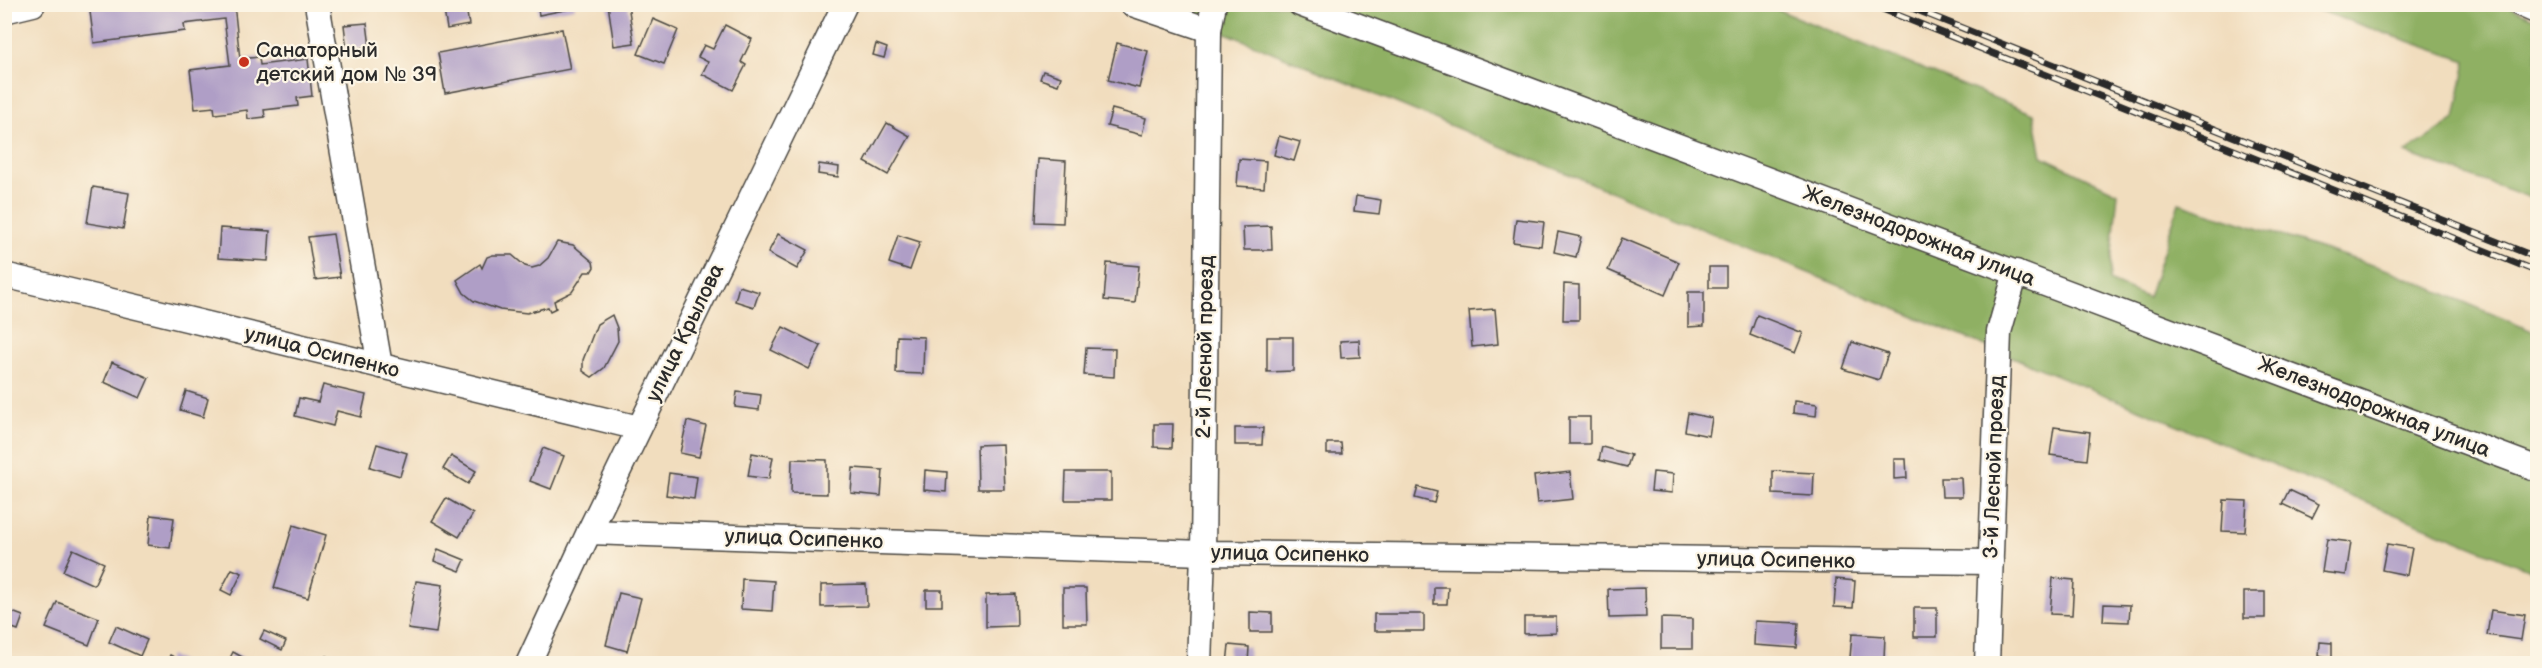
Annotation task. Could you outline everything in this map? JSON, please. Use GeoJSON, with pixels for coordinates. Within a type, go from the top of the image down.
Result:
{"type":"FeatureCollection","features":[{"type":"Feature","properties":{"kind":"street"},"geometry":{"type":"LineString","coordinates":[[4,11],[33,4]]}},
{"type":"Feature","properties":{"kind":"street"},"geometry":{"type":"LineString","coordinates":[[317,4],[380,366]]}},
{"type":"Feature","properties":{"kind":"street","name":"улица Крылова"},"geometry":{"type":"LineString","coordinates":[[528,663],[639,428],[845,4]]}},
{"type":"Feature","properties":{"kind":"street"},"geometry":{"type":"LineString","coordinates":[[1132,4],[1209,30],[1214,4]]}},
{"type":"Feature","properties":{"kind":"street","name":"Железнодорожная улица"},"geometry":{"type":"LineString","coordinates":[[1300,4],[2538,469]]}},
{"type":"Feature","properties":{"kind":"street"},"geometry":{"type":"LineString","coordinates":[[2520,4],[2538,12]]}},
{"type":"Feature","properties":{"kind":"street","name":"2-й Лесной проезд"},"geometry":{"type":"LineString","coordinates":[[1198,663],[1203,553],[1209,30]]}},
{"type":"Feature","properties":{"kind":"street","name":"3-й Лесной проезд"},"geometry":{"type":"LineString","coordinates":[[1988,663],[1999,332],[2016,272]]}},
{"type":"Feature","properties":{"kind":"street","name":"улица Осипенко"},"geometry":{"type":"LineString","coordinates":[[4,275],[639,428]]}},
{"type":"Feature","properties":{"kind":"street","name":"улица Осипенко"},"geometry":{"type":"LineString","coordinates":[[589,532],[1203,553],[1991,562]]}},
{"type":"Feature","properties":{"kind":"green space"},"geometry":{"type":"Polygon","coordinates":[[[1158,5],[1766,5],[2034,114],[2042,156],[2118,193],[2109,281],[2148,298],[2179,203],[2391,271],[2537,333],[2537,573],[1158,5]]]}},
{"type":"Feature","properties":{"kind":"green space"},"geometry":{"type":"Polygon","coordinates":[[[2303,5],[2503,5],[2537,19],[2537,200],[2405,153],[2455,119],[2466,61],[2303,5]]]}},
{"type":"Feature","properties":{"kind":"building","name":"Санаторный детский дом № 39"},"geometry":{"type":"Polygon","coordinates":[[[89,4],[182,4],[183,10],[234,4],[240,59],[259,57],[260,65],[308,59],[312,96],[297,98],[298,106],[264,110],[265,117],[248,119],[247,110],[215,114],[214,107],[195,109],[190,70],[230,65],[224,19],[184,24],[185,31],[94,43],[89,4]]]}},
{"type":"Feature","properties":{"kind":"building"},"geometry":{"type":"Polygon","coordinates":[[[443,4],[508,4],[508,6],[467,13],[469,25],[447,29],[443,4]]]}},
{"type":"Feature","properties":{"kind":"building"},"geometry":{"type":"Polygon","coordinates":[[[537,4],[574,4],[575,8],[539,15],[537,4]]]}},
{"type":"Feature","properties":{"kind":"building"},"geometry":{"type":"Polygon","coordinates":[[[608,4],[628,4],[634,43],[614,46],[608,4]]]}},
{"type":"Feature","properties":{"kind":"building"},"geometry":{"type":"Polygon","coordinates":[[[946,4],[977,4],[977,10],[946,10],[946,4]]]}},
{"type":"Feature","properties":{"kind":"building"},"geometry":{"type":"Polygon","coordinates":[[[653,19],[678,30],[664,64],[638,54],[653,19]]]}},
{"type":"Feature","properties":{"kind":"building"},"geometry":{"type":"Polygon","coordinates":[[[367,23],[370,47],[347,50],[344,25],[367,23]]]}},
{"type":"Feature","properties":{"kind":"building"},"geometry":{"type":"Polygon","coordinates":[[[725,25],[752,39],[741,62],[746,65],[733,90],[702,74],[708,62],[698,57],[704,45],[713,49],[725,25]]]}},
{"type":"Feature","properties":{"kind":"building"},"geometry":{"type":"Polygon","coordinates":[[[562,29],[570,69],[445,93],[438,53],[562,29]]]}},
{"type":"Feature","properties":{"kind":"building"},"geometry":{"type":"Polygon","coordinates":[[[1117,43],[1148,51],[1139,88],[1108,80],[1117,43]]]}},
{"type":"Feature","properties":{"kind":"building"},"geometry":{"type":"Polygon","coordinates":[[[876,44],[887,48],[884,58],[873,55],[876,44]]]}},
{"type":"Feature","properties":{"kind":"building"},"geometry":{"type":"Polygon","coordinates":[[[1043,71],[1061,77],[1058,85],[1040,79],[1043,71]]]}},
{"type":"Feature","properties":{"kind":"building"},"geometry":{"type":"Polygon","coordinates":[[[1112,109],[1146,118],[1142,135],[1107,126],[1112,109]]]}},
{"type":"Feature","properties":{"kind":"building"},"geometry":{"type":"Polygon","coordinates":[[[887,123],[910,136],[888,175],[865,162],[887,123]]]}},
{"type":"Feature","properties":{"kind":"building"},"geometry":{"type":"Polygon","coordinates":[[[1279,136],[1300,142],[1294,161],[1274,155],[1279,136]]]}},
{"type":"Feature","properties":{"kind":"building"},"geometry":{"type":"Polygon","coordinates":[[[1038,159],[1066,161],[1063,223],[1035,222],[1038,159]]]}},
{"type":"Feature","properties":{"kind":"building"},"geometry":{"type":"Polygon","coordinates":[[[1239,159],[1266,161],[1264,188],[1237,186],[1239,159]]]}},
{"type":"Feature","properties":{"kind":"building"},"geometry":{"type":"Polygon","coordinates":[[[819,164],[839,167],[838,177],[818,174],[819,164]]]}},
{"type":"Feature","properties":{"kind":"building"},"geometry":{"type":"Polygon","coordinates":[[[93,187],[129,193],[123,229],[87,223],[93,187]]]}},
{"type":"Feature","properties":{"kind":"building"},"geometry":{"type":"Polygon","coordinates":[[[1356,196],[1381,200],[1379,214],[1354,211],[1356,196]]]}},
{"type":"Feature","properties":{"kind":"building"},"geometry":{"type":"Polygon","coordinates":[[[1516,219],[1544,222],[1541,246],[1513,242],[1516,219]]]}},
{"type":"Feature","properties":{"kind":"building"},"geometry":{"type":"Polygon","coordinates":[[[1271,226],[1272,250],[1244,250],[1243,227],[1271,226]]]}},
{"type":"Feature","properties":{"kind":"building"},"geometry":{"type":"Polygon","coordinates":[[[220,228],[270,231],[268,261],[218,258],[220,228]]]}},
{"type":"Feature","properties":{"kind":"building"},"geometry":{"type":"Polygon","coordinates":[[[1558,232],[1581,237],[1576,257],[1554,252],[1558,232]]]}},
{"type":"Feature","properties":{"kind":"building"},"geometry":{"type":"Polygon","coordinates":[[[333,234],[340,277],[315,280],[308,237],[333,234]]]}},
{"type":"Feature","properties":{"kind":"building"},"geometry":{"type":"Polygon","coordinates":[[[778,234],[808,250],[797,269],[768,253],[778,234]]]}},
{"type":"Feature","properties":{"kind":"building"},"geometry":{"type":"Polygon","coordinates":[[[898,235],[920,242],[910,270],[889,263],[898,235]]]}},
{"type":"Feature","properties":{"kind":"building"},"geometry":{"type":"Polygon","coordinates":[[[1622,238],[1679,262],[1665,295],[1608,270],[1622,238]]]}},
{"type":"Feature","properties":{"kind":"building"},"geometry":{"type":"Polygon","coordinates":[[[557,242],[573,245],[593,262],[594,267],[591,272],[585,272],[572,292],[554,301],[556,308],[550,311],[548,307],[527,313],[500,310],[474,301],[464,293],[457,280],[480,264],[482,268],[487,257],[493,255],[512,255],[525,266],[532,268],[539,266],[548,258],[557,242]]]}},
{"type":"Feature","properties":{"kind":"building"},"geometry":{"type":"Polygon","coordinates":[[[1107,263],[1139,266],[1135,303],[1104,300],[1107,263]]]}},
{"type":"Feature","properties":{"kind":"building"},"geometry":{"type":"Polygon","coordinates":[[[1709,267],[1726,267],[1726,288],[1709,288],[1709,267]]]}},
{"type":"Feature","properties":{"kind":"building"},"geometry":{"type":"Polygon","coordinates":[[[1564,284],[1579,285],[1579,320],[1563,320],[1564,284]]]}},
{"type":"Feature","properties":{"kind":"building"},"geometry":{"type":"Polygon","coordinates":[[[739,286],[759,292],[754,307],[735,301],[739,286]]]}},
{"type":"Feature","properties":{"kind":"building"},"geometry":{"type":"Polygon","coordinates":[[[1688,292],[1704,292],[1704,326],[1688,327],[1688,292]]]}},
{"type":"Feature","properties":{"kind":"building"},"geometry":{"type":"Polygon","coordinates":[[[1495,309],[1498,344],[1472,347],[1469,311],[1495,309]]]}},
{"type":"Feature","properties":{"kind":"building"},"geometry":{"type":"Polygon","coordinates":[[[612,315],[617,328],[618,341],[604,368],[592,377],[583,371],[583,360],[597,324],[612,315]]]}},
{"type":"Feature","properties":{"kind":"building"},"geometry":{"type":"Polygon","coordinates":[[[1757,315],[1803,333],[1795,353],[1750,335],[1757,315]]]}},
{"type":"Feature","properties":{"kind":"building"},"geometry":{"type":"Polygon","coordinates":[[[783,327],[821,346],[809,369],[771,350],[783,327]]]}},
{"type":"Feature","properties":{"kind":"building"},"geometry":{"type":"Polygon","coordinates":[[[897,336],[924,337],[923,374],[896,373],[897,336]]]}},
{"type":"Feature","properties":{"kind":"building"},"geometry":{"type":"Polygon","coordinates":[[[1267,337],[1293,337],[1293,371],[1267,372],[1267,337]]]}},
{"type":"Feature","properties":{"kind":"building"},"geometry":{"type":"Polygon","coordinates":[[[1359,340],[1360,357],[1341,358],[1340,341],[1359,340]]]}},
{"type":"Feature","properties":{"kind":"building"},"geometry":{"type":"Polygon","coordinates":[[[1852,342],[1888,354],[1879,380],[1843,369],[1852,342]]]}},
{"type":"Feature","properties":{"kind":"building"},"geometry":{"type":"Polygon","coordinates":[[[1086,348],[1115,349],[1114,377],[1084,375],[1086,348]]]}},
{"type":"Feature","properties":{"kind":"building"},"geometry":{"type":"Polygon","coordinates":[[[112,362],[149,378],[140,398],[104,382],[112,362]]]}},
{"type":"Feature","properties":{"kind":"building"},"geometry":{"type":"Polygon","coordinates":[[[323,385],[366,395],[361,417],[337,411],[333,426],[295,416],[299,398],[318,402],[323,385]]]}},
{"type":"Feature","properties":{"kind":"building"},"geometry":{"type":"Polygon","coordinates":[[[186,391],[208,398],[203,417],[180,410],[186,391]]]}},
{"type":"Feature","properties":{"kind":"building"},"geometry":{"type":"Polygon","coordinates":[[[737,392],[761,395],[759,410],[735,407],[737,392]]]}},
{"type":"Feature","properties":{"kind":"building"},"geometry":{"type":"Polygon","coordinates":[[[1794,401],[1817,404],[1816,416],[1793,413],[1794,401]]]}},
{"type":"Feature","properties":{"kind":"building"},"geometry":{"type":"Polygon","coordinates":[[[1688,413],[1712,418],[1709,436],[1685,431],[1688,413]]]}},
{"type":"Feature","properties":{"kind":"building"},"geometry":{"type":"Polygon","coordinates":[[[1569,417],[1590,417],[1590,444],[1569,444],[1569,417]]]}},
{"type":"Feature","properties":{"kind":"building"},"geometry":{"type":"Polygon","coordinates":[[[687,421],[706,426],[699,457],[680,453],[687,421]]]}},
{"type":"Feature","properties":{"kind":"building"},"geometry":{"type":"Polygon","coordinates":[[[1154,424],[1173,424],[1172,448],[1154,447],[1154,424]]]}},
{"type":"Feature","properties":{"kind":"building"},"geometry":{"type":"Polygon","coordinates":[[[2054,427],[2090,432],[2087,460],[2050,455],[2054,427]]]}},
{"type":"Feature","properties":{"kind":"building"},"geometry":{"type":"Polygon","coordinates":[[[1235,428],[1263,428],[1262,445],[1235,445],[1235,428]]]}},
{"type":"Feature","properties":{"kind":"building"},"geometry":{"type":"Polygon","coordinates":[[[1327,443],[1341,443],[1342,454],[1327,454],[1327,443]]]}},
{"type":"Feature","properties":{"kind":"building"},"geometry":{"type":"Polygon","coordinates":[[[377,444],[407,453],[400,476],[370,467],[377,444]]]}},
{"type":"Feature","properties":{"kind":"building"},"geometry":{"type":"Polygon","coordinates":[[[1002,444],[1004,489],[978,489],[977,445],[1002,444]]]}},
{"type":"Feature","properties":{"kind":"building"},"geometry":{"type":"Polygon","coordinates":[[[1602,447],[1631,455],[1627,467],[1599,460],[1602,447]]]}},
{"type":"Feature","properties":{"kind":"building"},"geometry":{"type":"Polygon","coordinates":[[[543,448],[564,456],[551,489],[530,481],[543,448]]]}},
{"type":"Feature","properties":{"kind":"building"},"geometry":{"type":"Polygon","coordinates":[[[752,453],[773,457],[769,479],[748,476],[752,453]]]}},
{"type":"Feature","properties":{"kind":"building"},"geometry":{"type":"Polygon","coordinates":[[[451,456],[476,471],[468,484],[443,469],[451,456]]]}},
{"type":"Feature","properties":{"kind":"building"},"geometry":{"type":"Polygon","coordinates":[[[792,459],[827,460],[827,494],[791,493],[792,459]]]}},
{"type":"Feature","properties":{"kind":"building"},"geometry":{"type":"Polygon","coordinates":[[[1894,459],[1906,459],[1907,478],[1894,479],[1894,459]]]}},
{"type":"Feature","properties":{"kind":"building"},"geometry":{"type":"Polygon","coordinates":[[[853,468],[883,470],[881,496],[851,493],[853,468]]]}},
{"type":"Feature","properties":{"kind":"building"},"geometry":{"type":"Polygon","coordinates":[[[925,470],[947,472],[946,492],[924,490],[925,470]]]}},
{"type":"Feature","properties":{"kind":"building"},"geometry":{"type":"Polygon","coordinates":[[[1773,471],[1814,473],[1813,496],[1773,494],[1773,471]]]}},
{"type":"Feature","properties":{"kind":"building"},"geometry":{"type":"Polygon","coordinates":[[[1066,472],[1111,472],[1111,500],[1065,500],[1066,472]]]}},
{"type":"Feature","properties":{"kind":"building"},"geometry":{"type":"Polygon","coordinates":[[[1570,472],[1573,499],[1537,503],[1534,476],[1570,472]]]}},
{"type":"Feature","properties":{"kind":"building"},"geometry":{"type":"Polygon","coordinates":[[[1653,472],[1673,474],[1672,493],[1651,491],[1653,472]]]}},
{"type":"Feature","properties":{"kind":"building"},"geometry":{"type":"Polygon","coordinates":[[[669,473],[697,477],[694,499],[666,495],[669,473]]]}},
{"type":"Feature","properties":{"kind":"building"},"geometry":{"type":"Polygon","coordinates":[[[1941,478],[1961,478],[1962,497],[1942,497],[1941,478]]]}},
{"type":"Feature","properties":{"kind":"building"},"geometry":{"type":"Polygon","coordinates":[[[1418,487],[1437,492],[1434,503],[1415,498],[1418,487]]]}},
{"type":"Feature","properties":{"kind":"building"},"geometry":{"type":"Polygon","coordinates":[[[2289,490],[2319,504],[2312,518],[2282,504],[2289,490]]]}},
{"type":"Feature","properties":{"kind":"building"},"geometry":{"type":"Polygon","coordinates":[[[446,498],[473,514],[459,537],[432,521],[446,498]]]}},
{"type":"Feature","properties":{"kind":"building"},"geometry":{"type":"Polygon","coordinates":[[[2224,500],[2247,501],[2245,532],[2222,531],[2224,500]]]}},
{"type":"Feature","properties":{"kind":"building"},"geometry":{"type":"Polygon","coordinates":[[[151,515],[174,518],[170,548],[148,545],[151,515]]]}},
{"type":"Feature","properties":{"kind":"building"},"geometry":{"type":"Polygon","coordinates":[[[293,525],[326,535],[308,598],[274,588],[293,525]]]}},
{"type":"Feature","properties":{"kind":"building"},"geometry":{"type":"Polygon","coordinates":[[[2327,539],[2351,542],[2346,575],[2322,572],[2327,539]]]}},
{"type":"Feature","properties":{"kind":"building"},"geometry":{"type":"Polygon","coordinates":[[[2387,544],[2412,548],[2407,575],[2382,570],[2387,544]]]}},
{"type":"Feature","properties":{"kind":"building"},"geometry":{"type":"Polygon","coordinates":[[[73,549],[104,563],[94,585],[63,571],[73,549]]]}},
{"type":"Feature","properties":{"kind":"building"},"geometry":{"type":"Polygon","coordinates":[[[438,549],[465,560],[460,571],[434,561],[438,549]]]}},
{"type":"Feature","properties":{"kind":"building"},"geometry":{"type":"Polygon","coordinates":[[[232,569],[242,573],[231,595],[221,590],[232,569]]]}},
{"type":"Feature","properties":{"kind":"building"},"geometry":{"type":"Polygon","coordinates":[[[2053,578],[2074,580],[2072,615],[2050,614],[2053,578]]]}},
{"type":"Feature","properties":{"kind":"building"},"geometry":{"type":"Polygon","coordinates":[[[742,579],[774,581],[772,611],[741,609],[742,579]]]}},
{"type":"Feature","properties":{"kind":"building"},"geometry":{"type":"Polygon","coordinates":[[[1836,579],[1855,581],[1853,608],[1834,607],[1836,579]]]}},
{"type":"Feature","properties":{"kind":"building"},"geometry":{"type":"Polygon","coordinates":[[[416,581],[443,585],[436,633],[408,629],[416,581]]]}},
{"type":"Feature","properties":{"kind":"building"},"geometry":{"type":"Polygon","coordinates":[[[866,584],[867,606],[821,607],[821,585],[866,584]]]}},
{"type":"Feature","properties":{"kind":"building"},"geometry":{"type":"Polygon","coordinates":[[[1434,587],[1448,587],[1447,604],[1434,604],[1434,587]]]}},
{"type":"Feature","properties":{"kind":"building"},"geometry":{"type":"Polygon","coordinates":[[[1063,588],[1086,588],[1087,624],[1063,624],[1063,588]]]}},
{"type":"Feature","properties":{"kind":"building"},"geometry":{"type":"Polygon","coordinates":[[[1645,588],[1646,617],[1609,618],[1608,589],[1645,588]]]}},
{"type":"Feature","properties":{"kind":"building"},"geometry":{"type":"Polygon","coordinates":[[[926,590],[942,590],[942,606],[926,606],[926,590]]]}},
{"type":"Feature","properties":{"kind":"building"},"geometry":{"type":"Polygon","coordinates":[[[2244,592],[2265,592],[2265,618],[2244,618],[2244,592]]]}},
{"type":"Feature","properties":{"kind":"building"},"geometry":{"type":"Polygon","coordinates":[[[619,593],[641,598],[627,651],[606,645],[619,593]]]}},
{"type":"Feature","properties":{"kind":"building"},"geometry":{"type":"Polygon","coordinates":[[[1016,594],[1017,626],[986,627],[986,595],[1016,594]]]}},
{"type":"Feature","properties":{"kind":"building"},"geometry":{"type":"Polygon","coordinates":[[[57,602],[99,618],[89,645],[46,628],[57,602]]]}},
{"type":"Feature","properties":{"kind":"building"},"geometry":{"type":"Polygon","coordinates":[[[2104,604],[2130,605],[2129,622],[2103,621],[2104,604]]]}},
{"type":"Feature","properties":{"kind":"building"},"geometry":{"type":"Polygon","coordinates":[[[1914,608],[1937,608],[1937,637],[1914,637],[1914,608]]]}},
{"type":"Feature","properties":{"kind":"building"},"geometry":{"type":"Polygon","coordinates":[[[4,609],[23,616],[18,630],[4,625],[4,609]]]}},
{"type":"Feature","properties":{"kind":"building"},"geometry":{"type":"Polygon","coordinates":[[[2491,610],[2525,615],[2521,640],[2487,635],[2491,610]]]}},
{"type":"Feature","properties":{"kind":"building"},"geometry":{"type":"Polygon","coordinates":[[[1250,612],[1272,613],[1272,632],[1250,632],[1250,612]]]}},
{"type":"Feature","properties":{"kind":"building"},"geometry":{"type":"Polygon","coordinates":[[[1374,614],[1424,614],[1424,631],[1374,631],[1374,614]]]}},
{"type":"Feature","properties":{"kind":"building"},"geometry":{"type":"Polygon","coordinates":[[[1524,617],[1556,617],[1556,633],[1524,634],[1524,617]]]}},
{"type":"Feature","properties":{"kind":"building"},"geometry":{"type":"Polygon","coordinates":[[[1661,618],[1692,619],[1692,649],[1661,649],[1661,618]]]}},
{"type":"Feature","properties":{"kind":"building"},"geometry":{"type":"Polygon","coordinates":[[[1755,621],[1799,623],[1797,648],[1754,645],[1755,621]]]}},
{"type":"Feature","properties":{"kind":"building"},"geometry":{"type":"Polygon","coordinates":[[[116,626],[147,640],[140,656],[109,642],[116,626]]]}},
{"type":"Feature","properties":{"kind":"building"},"geometry":{"type":"Polygon","coordinates":[[[264,631],[286,641],[282,650],[260,639],[264,631]]]}},
{"type":"Feature","properties":{"kind":"building"},"geometry":{"type":"Polygon","coordinates":[[[1852,634],[1885,636],[1884,659],[1850,658],[1852,634]]]}},
{"type":"Feature","properties":{"kind":"building"},"geometry":{"type":"Polygon","coordinates":[[[2320,642],[2332,643],[2332,657],[2319,656],[2320,642]]]}},
{"type":"Feature","properties":{"kind":"building"},"geometry":{"type":"Polygon","coordinates":[[[1229,645],[1249,647],[1248,664],[1227,664],[1229,645]]]}},
{"type":"Feature","properties":{"kind":"building"},"geometry":{"type":"Polygon","coordinates":[[[233,652],[255,664],[227,664],[233,652]]]}},
{"type":"Feature","properties":{"kind":"building"},"geometry":{"type":"Polygon","coordinates":[[[170,655],[187,664],[166,664],[170,655]]]}},
{"type":"Feature","properties":{"kind":"building"},"geometry":{"type":"Polygon","coordinates":[[[327,656],[341,664],[323,664],[327,656]]]}},
{"type":"Feature","properties":{"kind":"railway"},"geometry":{"type":"LineString","coordinates":[[1870,4],[2538,272]]}},
{"type":"Feature","properties":{"kind":"railway"},"geometry":{"type":"LineString","coordinates":[[1902,4],[2538,258]]}},
{"type":"Feature","properties":{"kind":"place","name":"Санаторный детский дом № 39"},"geometry":{"type":"Point","coordinates":[244,62]}}]}
